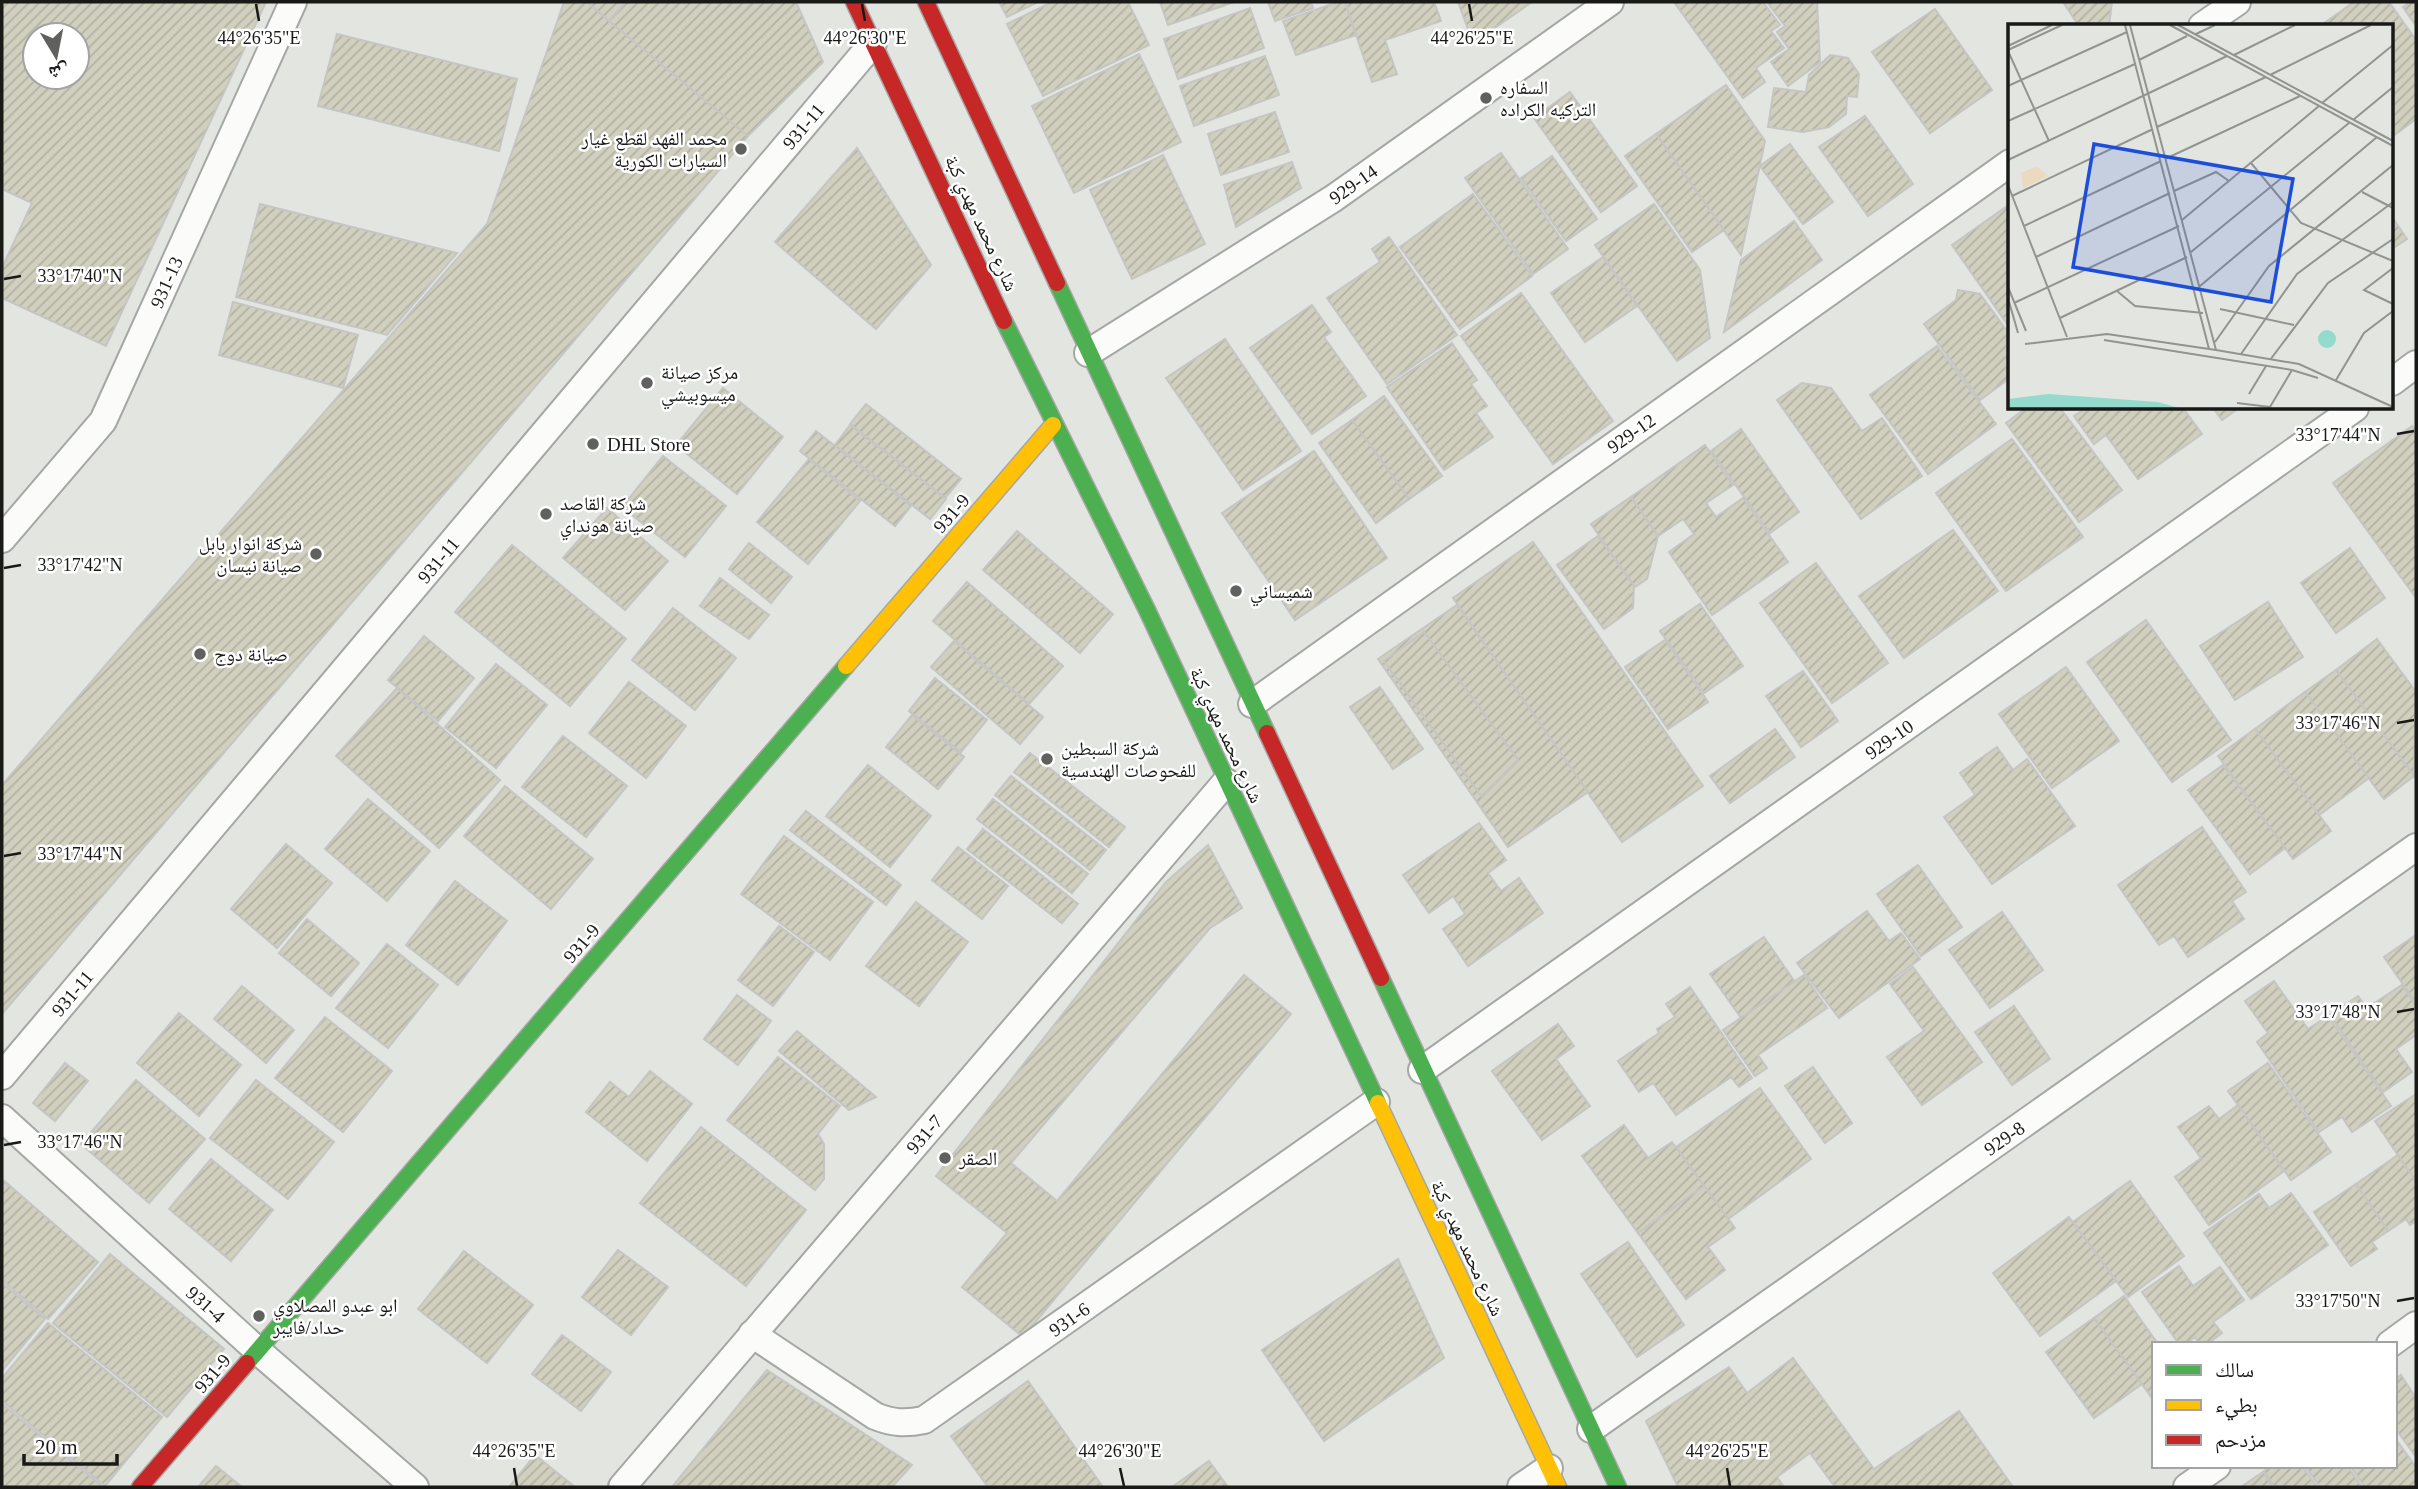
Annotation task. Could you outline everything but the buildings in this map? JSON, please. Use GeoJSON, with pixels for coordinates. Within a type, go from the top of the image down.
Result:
{"type":"FeatureCollection","features":[{"type":"Feature","properties":{"kind":"street","name":"931-13"},"geometry":{"type":"LineString","coordinates":[[2,539],[103,421],[293,2]]}},
{"type":"Feature","properties":{"kind":"street","name":"شارع محمد مهدي كبة"},"geometry":{"type":"LineString","coordinates":[[854,2],[1053,425],[1147,610],[1553,1478]]}},
{"type":"Feature","properties":{"kind":"street","name":"شارع محمد مهدي كبة"},"geometry":{"type":"LineString","coordinates":[[926,2],[1088,353],[1198,600],[1252,704],[1618,1487]]}},
{"type":"Feature","properties":{"kind":"street","name":"929-14"},"geometry":{"type":"LineString","coordinates":[[1088,353],[1334,198],[1610,2]]}},
{"type":"Feature","properties":{"kind":"street"},"geometry":{"type":"LineString","coordinates":[[2206,24],[2237,2]]}},
{"type":"Feature","properties":{"kind":"street","name":"931-11"},"geometry":{"type":"LineString","coordinates":[[2,1076],[873,43]]}},
{"type":"Feature","properties":{"kind":"street","name":"929-12"},"geometry":{"type":"LineString","coordinates":[[1252,704],[2008,164]]}},
{"type":"Feature","properties":{"kind":"street"},"geometry":{"type":"LineString","coordinates":[[2394,380],[2416,364]]}},
{"type":"Feature","properties":{"kind":"street","name":"929-10"},"geometry":{"type":"LineString","coordinates":[[1422,1070],[2352,410]]}},
{"type":"Feature","properties":{"kind":"street","name":"931-9"},"geometry":{"type":"LineString","coordinates":[[140,1487],[1053,425]]}},
{"type":"Feature","properties":{"kind":"street"},"geometry":{"type":"LineString","coordinates":[[1147,610],[1170,606]]}},
{"type":"Feature","properties":{"kind":"street","name":"931-7"},"geometry":{"type":"LineString","coordinates":[[622,1487],[1226,782]]}},
{"type":"Feature","properties":{"kind":"street","name":"929-8"},"geometry":{"type":"LineString","coordinates":[[1591,1429],[2416,847]]}},
{"type":"Feature","properties":{"kind":"street","name":"931-6"},"geometry":{"type":"LineString","coordinates":[[752,1334],[874,1416],[898,1423],[924,1420],[1376,1102]]}},
{"type":"Feature","properties":{"kind":"street","name":"931-4"},"geometry":{"type":"LineString","coordinates":[[2,1118],[258,1351],[415,1487]]}},
{"type":"Feature","properties":{"kind":"street"},"geometry":{"type":"LineString","coordinates":[[2393,1342],[2416,1325]]}},
{"type":"Feature","properties":{"kind":"street"},"geometry":{"type":"LineString","coordinates":[[2187,1487],[2214,1468]]}},
{"type":"Feature","properties":{"kind":"street"},"geometry":{"type":"LineString","coordinates":[[1521,1487],[1553,1478]]}},
{"type":"Feature","properties":{"kind":"traffic: fast"},"geometry":{"type":"LineString","coordinates":[[1057,283],[1267,733]]}},
{"type":"Feature","properties":{"kind":"traffic: fast"},"geometry":{"type":"LineString","coordinates":[[1004,321],[1147,610],[1378,1103]]}},
{"type":"Feature","properties":{"kind":"traffic: fast"},"geometry":{"type":"LineString","coordinates":[[247,1363],[846,666]]}},
{"type":"Feature","properties":{"kind":"traffic: fast"},"geometry":{"type":"LineString","coordinates":[[1381,978],[1618,1487]]}},
{"type":"Feature","properties":{"kind":"traffic: slow"},"geometry":{"type":"LineString","coordinates":[[846,666],[1053,425]]}},
{"type":"Feature","properties":{"kind":"traffic: slow"},"geometry":{"type":"LineString","coordinates":[[1378,1103],[1558,1487]]}},
{"type":"Feature","properties":{"kind":"traffic: jam"},"geometry":{"type":"LineString","coordinates":[[854,2],[1004,321]]}},
{"type":"Feature","properties":{"kind":"traffic: jam"},"geometry":{"type":"LineString","coordinates":[[926,2],[1057,283]]}},
{"type":"Feature","properties":{"kind":"traffic: jam"},"geometry":{"type":"LineString","coordinates":[[1267,733],[1381,978]]}},
{"type":"Feature","properties":{"kind":"traffic: jam"},"geometry":{"type":"LineString","coordinates":[[140,1487],[247,1363]]}},
{"type":"Feature","properties":{"kind":"place","name":"السفاره التركيه الكراده"},"geometry":{"type":"Point","coordinates":[1486,98]}},
{"type":"Feature","properties":{"kind":"place","name":"محمد الفهد لقطع غيار السيارات الكورية"},"geometry":{"type":"Point","coordinates":[741,149]}},
{"type":"Feature","properties":{"kind":"place","name":"مركز صيانة ميسوبيشي"},"geometry":{"type":"Point","coordinates":[647,383]}},
{"type":"Feature","properties":{"kind":"place","name":"DHL Store"},"geometry":{"type":"Point","coordinates":[593,444]}},
{"type":"Feature","properties":{"kind":"place","name":"شركة القاصد صيانة هونداي"},"geometry":{"type":"Point","coordinates":[546,514]}},
{"type":"Feature","properties":{"kind":"place","name":"شركة انوار بابل صيانة نيسان"},"geometry":{"type":"Point","coordinates":[316,554]}},
{"type":"Feature","properties":{"kind":"place","name":"شميساني"},"geometry":{"type":"Point","coordinates":[1236,591]}},
{"type":"Feature","properties":{"kind":"place","name":"صيانة دوج"},"geometry":{"type":"Point","coordinates":[200,654]}},
{"type":"Feature","properties":{"kind":"place","name":"شركة السبطين للفحوصات الهندسية"},"geometry":{"type":"Point","coordinates":[1047,759]}},
{"type":"Feature","properties":{"kind":"place","name":"الصقر"},"geometry":{"type":"Point","coordinates":[945,1158]}},
{"type":"Feature","properties":{"kind":"place","name":"ابو عبدو المصلاوي حداد/فايبر"},"geometry":{"type":"Point","coordinates":[259,1316]}}]}
